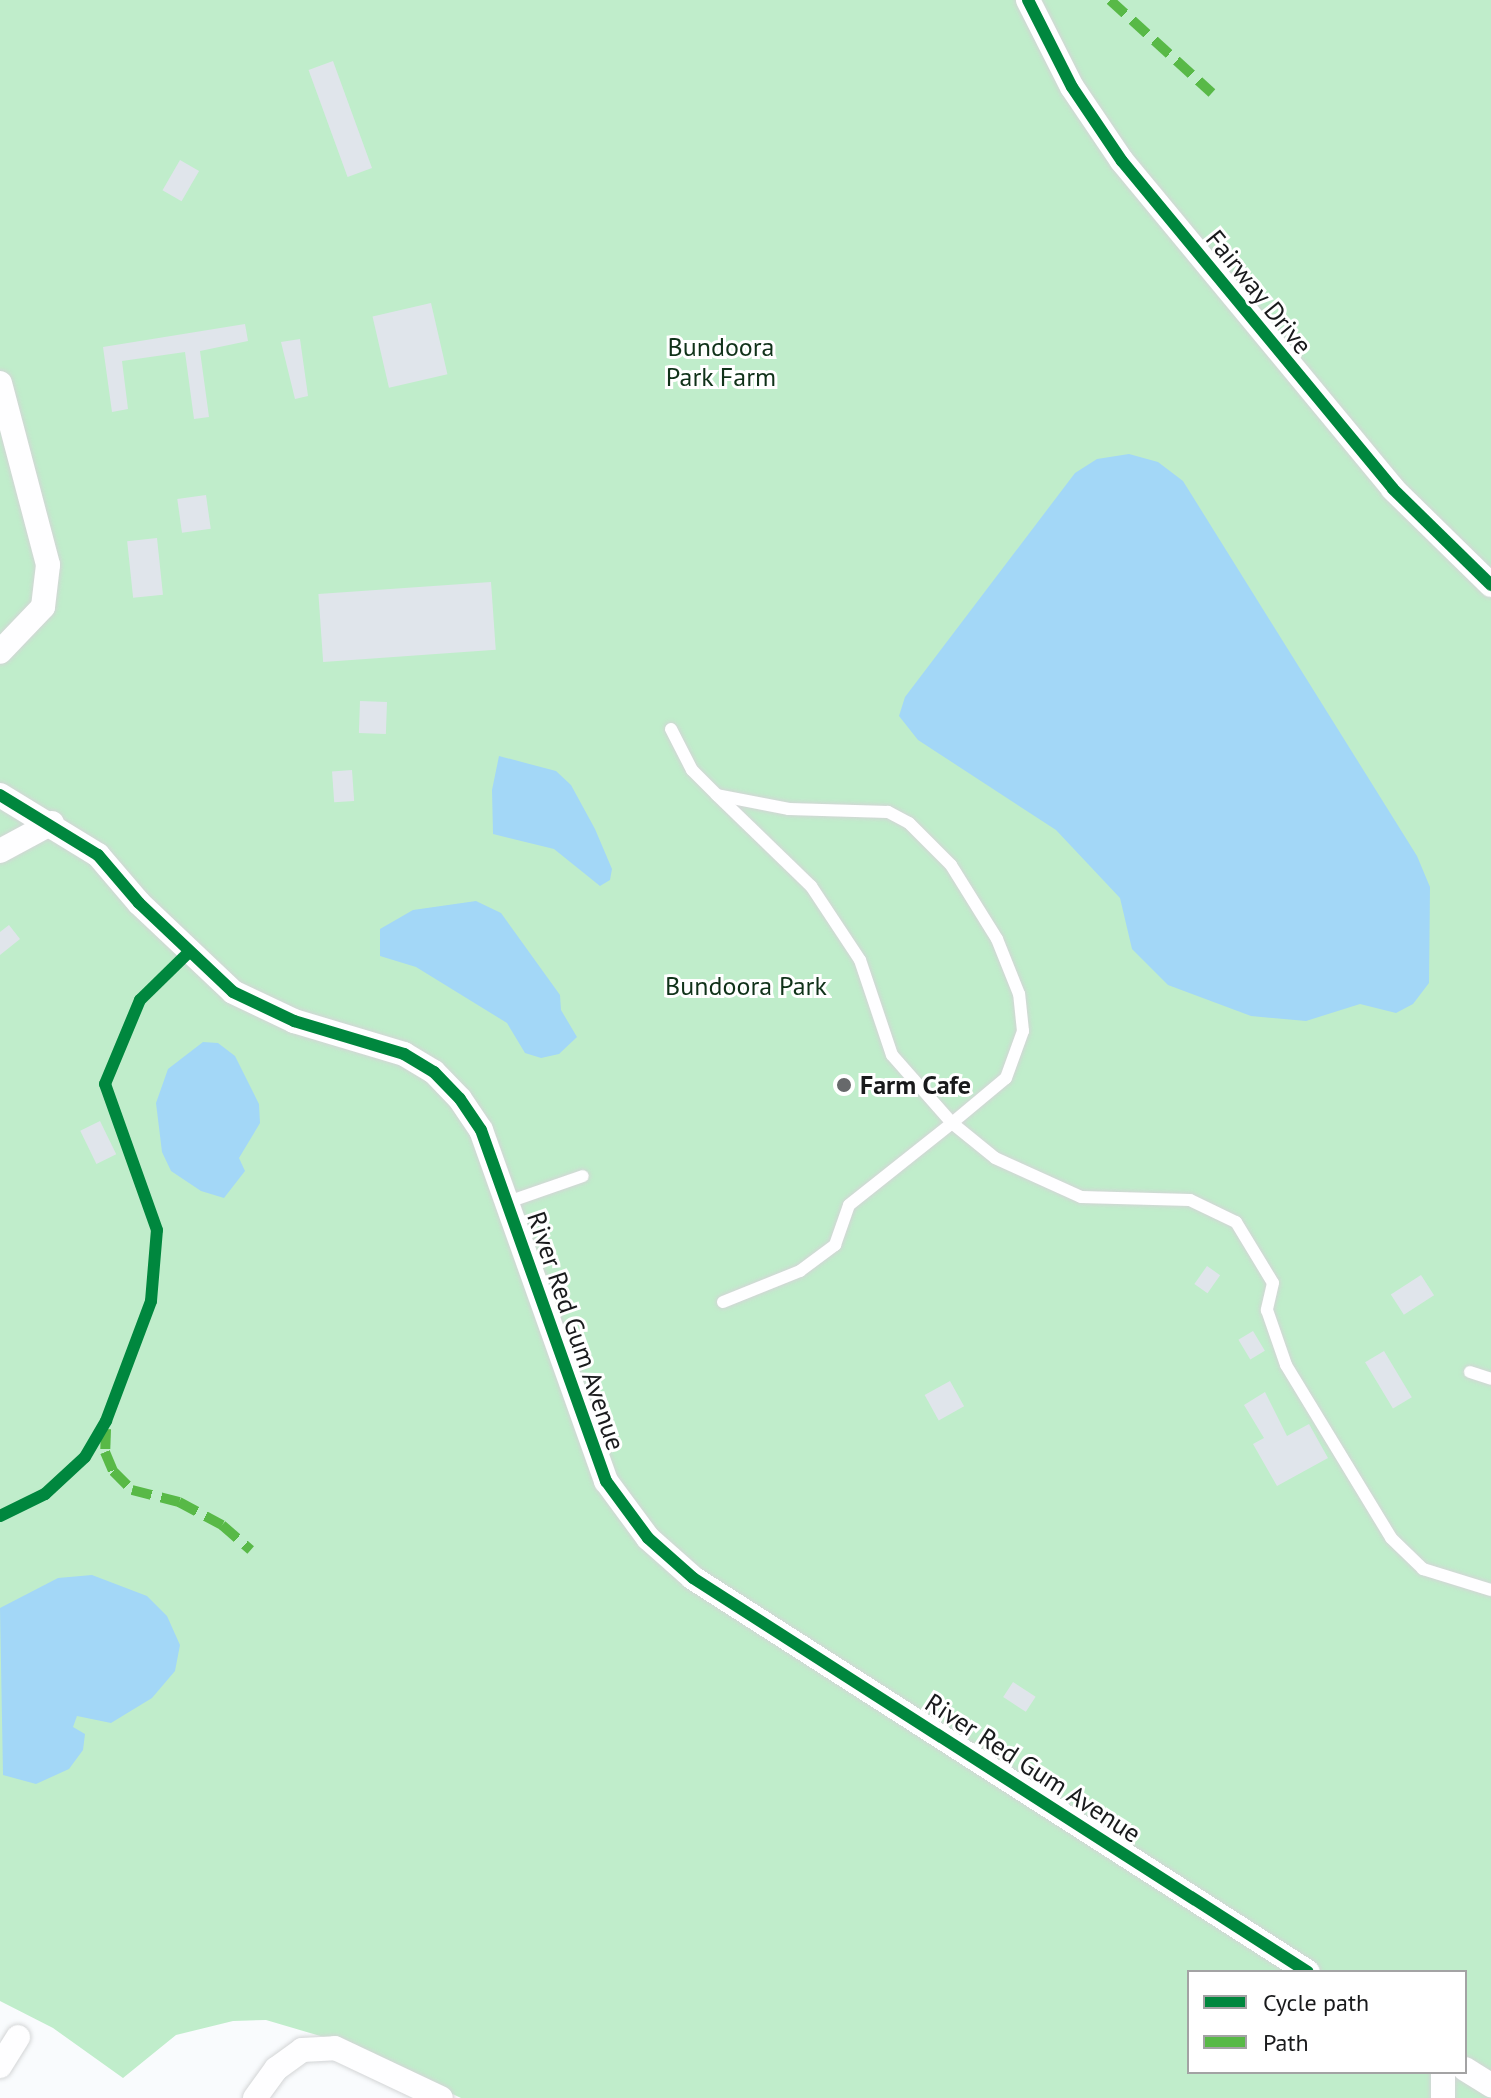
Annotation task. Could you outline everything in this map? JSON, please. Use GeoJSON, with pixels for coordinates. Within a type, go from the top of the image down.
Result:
{"type":"FeatureCollection","features":[{"type":"Feature","properties":{"kind":"street","name":"Fairway Drive"},"geometry":{"type":"LineString","coordinates":[[1028,0],[1072,87],[1122,161],[1393,489],[1491,585]]}},
{"type":"Feature","properties":{"kind":"street"},"geometry":{"type":"LineString","coordinates":[[0,383],[48,565],[43,607],[0,652]]}},
{"type":"Feature","properties":{"kind":"street","name":"River Red Gum Avenue"},"geometry":{"type":"LineString","coordinates":[[0,795],[11,805],[52,823],[98,855],[149,913],[233,992],[294,1021],[404,1054],[434,1072],[481,1130],[588,1443],[606,1481],[648,1538],[693,1578],[1305,1970]]}},
{"type":"Feature","properties":{"kind":"street"},"geometry":{"type":"LineString","coordinates":[[0,851],[52,823]]}},
{"type":"Feature","properties":{"kind":"street"},"geometry":{"type":"LineString","coordinates":[[0,2066],[18,2037]]}},
{"type":"Feature","properties":{"kind":"street"},"geometry":{"type":"LineString","coordinates":[[255,2098],[276,2069],[302,2050],[335,2048],[441,2098]]}},
{"type":"Feature","properties":{"kind":"street"},"geometry":{"type":"LineString","coordinates":[[1467,2070],[1491,2085]]}},
{"type":"Feature","properties":{"kind":"street"},"geometry":{"type":"LineString","coordinates":[[1443,2074],[1443,2098]]}},
{"type":"Feature","properties":{"kind":"lane"},"geometry":{"type":"LineString","coordinates":[[671,729],[692,770],[811,886],[860,960],[892,1055],[952,1123],[995,1158],[1081,1197],[1190,1200],[1236,1222],[1273,1283],[1267,1310],[1286,1365],[1391,1538],[1423,1569],[1491,1590]]}},
{"type":"Feature","properties":{"kind":"lane"},"geometry":{"type":"LineString","coordinates":[[717,795],[789,809],[888,812],[909,823],[951,865],[997,939],[1019,994],[1023,1031],[1006,1078],[849,1205],[835,1245],[800,1271],[723,1302]]}},
{"type":"Feature","properties":{"kind":"lane"},"geometry":{"type":"LineString","coordinates":[[508,1202],[583,1176]]}},
{"type":"Feature","properties":{"kind":"lane"},"geometry":{"type":"LineString","coordinates":[[1470,1372],[1491,1379]]}},
{"type":"Feature","properties":{"kind":"green space","name":"Bundoora Park"},"geometry":{"type":"Polygon","coordinates":[[[0,0],[1491,0],[1491,2098],[461,2098],[344,2043],[266,2020],[233,2021],[176,2035],[123,2078],[53,2028],[0,2001],[0,0]]]}},
{"type":"Feature","properties":{"kind":"water"},"geometry":{"type":"Polygon","coordinates":[[[1129,454],[1158,462],[1183,481],[1417,856],[1430,887],[1429,983],[1413,1004],[1396,1013],[1360,1004],[1306,1021],[1251,1016],[1168,985],[1132,949],[1120,898],[1056,830],[918,740],[899,716],[905,697],[1075,473],[1097,459],[1129,454]]]}},
{"type":"Feature","properties":{"kind":"water"},"geometry":{"type":"Polygon","coordinates":[[[499,756],[556,771],[571,785],[612,869],[610,880],[600,886],[554,849],[493,834],[492,790],[499,756]]]}},
{"type":"Feature","properties":{"kind":"water"},"geometry":{"type":"Polygon","coordinates":[[[476,901],[501,913],[560,995],[561,1010],[577,1037],[559,1054],[541,1058],[525,1053],[507,1023],[416,967],[380,956],[380,929],[413,910],[476,901]]]}},
{"type":"Feature","properties":{"kind":"water"},"geometry":{"type":"Polygon","coordinates":[[[203,1042],[218,1043],[235,1056],[259,1104],[260,1123],[239,1158],[245,1171],[224,1198],[201,1191],[171,1171],[162,1152],[156,1103],[168,1069],[203,1042]]]}},
{"type":"Feature","properties":{"kind":"water"},"geometry":{"type":"Polygon","coordinates":[[[92,1575],[147,1596],[167,1616],[180,1645],[175,1671],[152,1698],[111,1723],[77,1716],[73,1727],[85,1734],[83,1750],[69,1769],[36,1784],[3,1775],[0,1608],[58,1578],[92,1575]]]}},
{"type":"Feature","properties":{"kind":"building"},"geometry":{"type":"Polygon","coordinates":[[[333,61],[372,168],[348,177],[309,70],[333,61]]]}},
{"type":"Feature","properties":{"kind":"building"},"geometry":{"type":"Polygon","coordinates":[[[180,160],[199,171],[182,201],[162,190],[180,160]]]}},
{"type":"Feature","properties":{"kind":"building"},"geometry":{"type":"Polygon","coordinates":[[[431,303],[447,374],[389,388],[373,316],[431,303]]]}},
{"type":"Feature","properties":{"kind":"building"},"geometry":{"type":"Polygon","coordinates":[[[245,324],[248,341],[200,351],[209,417],[194,419],[185,352],[122,361],[128,409],[112,412],[103,347],[245,324]]]}},
{"type":"Feature","properties":{"kind":"building"},"geometry":{"type":"Polygon","coordinates":[[[300,339],[308,396],[295,399],[281,342],[300,339]]]}},
{"type":"Feature","properties":{"kind":"building"},"geometry":{"type":"Polygon","coordinates":[[[206,495],[211,529],[182,533],[177,499],[206,495]]]}},
{"type":"Feature","properties":{"kind":"building"},"geometry":{"type":"Polygon","coordinates":[[[157,538],[163,595],[133,598],[127,541],[157,538]]]}},
{"type":"Feature","properties":{"kind":"building"},"geometry":{"type":"Polygon","coordinates":[[[491,582],[496,650],[323,662],[318,594],[491,582]]]}},
{"type":"Feature","properties":{"kind":"building"},"geometry":{"type":"Polygon","coordinates":[[[360,701],[387,702],[386,734],[359,733],[360,701]]]}},
{"type":"Feature","properties":{"kind":"building"},"geometry":{"type":"Polygon","coordinates":[[[352,770],[354,801],[334,802],[332,771],[352,770]]]}},
{"type":"Feature","properties":{"kind":"building"},"geometry":{"type":"Polygon","coordinates":[[[9,925],[20,939],[0,955],[0,932],[9,925]]]}},
{"type":"Feature","properties":{"kind":"building"},"geometry":{"type":"Polygon","coordinates":[[[100,1121],[116,1154],[96,1164],[80,1131],[100,1121]]]}},
{"type":"Feature","properties":{"kind":"building"},"geometry":{"type":"Polygon","coordinates":[[[1207,1266],[1220,1275],[1207,1293],[1194,1284],[1207,1266]]]}},
{"type":"Feature","properties":{"kind":"building"},"geometry":{"type":"Polygon","coordinates":[[[1421,1275],[1434,1295],[1404,1315],[1391,1295],[1421,1275]]]}},
{"type":"Feature","properties":{"kind":"building"},"geometry":{"type":"Polygon","coordinates":[[[1253,1331],[1265,1351],[1250,1359],[1238,1340],[1253,1331]]]}},
{"type":"Feature","properties":{"kind":"building"},"geometry":{"type":"Polygon","coordinates":[[[1384,1351],[1412,1397],[1393,1409],[1365,1362],[1384,1351]]]}},
{"type":"Feature","properties":{"kind":"building"},"geometry":{"type":"Polygon","coordinates":[[[950,1381],[964,1406],[939,1420],[925,1395],[950,1381]]]}},
{"type":"Feature","properties":{"kind":"building"},"geometry":{"type":"Polygon","coordinates":[[[1265,1392],[1287,1436],[1309,1424],[1328,1458],[1277,1486],[1253,1444],[1264,1438],[1244,1405],[1265,1392]]]}},
{"type":"Feature","properties":{"kind":"building"},"geometry":{"type":"Polygon","coordinates":[[[1013,1682],[1036,1697],[1026,1712],[1003,1697],[1013,1682]]]}},
{"type":"Feature","properties":{"kind":"marked path"},"geometry":{"type":"LineString","coordinates":[[1110,0],[1212,93]]}},
{"type":"Feature","properties":{"kind":"marked path"},"geometry":{"type":"LineString","coordinates":[[106,1429],[105,1452],[113,1471],[132,1490],[179,1502],[222,1525],[251,1550]]}},
{"type":"Feature","properties":{"kind":"cycle path"},"geometry":{"type":"LineString","coordinates":[[1028,0],[1072,87],[1122,161],[1393,489],[1491,585]]}},
{"type":"Feature","properties":{"kind":"cycle path"},"geometry":{"type":"LineString","coordinates":[[0,795],[98,855],[139,903],[233,992],[294,1021],[404,1054],[434,1072],[460,1099],[481,1130],[606,1481],[648,1538],[693,1578],[1305,1970]]}},
{"type":"Feature","properties":{"kind":"cycle path"},"geometry":{"type":"LineString","coordinates":[[0,1516],[45,1494],[85,1457],[106,1421],[151,1301],[157,1230],[105,1084],[140,1000],[189,952]]}},
{"type":"Feature","properties":{"kind":"place","name":"Farm Cafe"},"geometry":{"type":"Point","coordinates":[844,1085]}},
{"type":"Feature","properties":{"kind":"park label","name":"Bundoora Park Farm"},"geometry":{"type":"Point","coordinates":[721,362]}}]}
